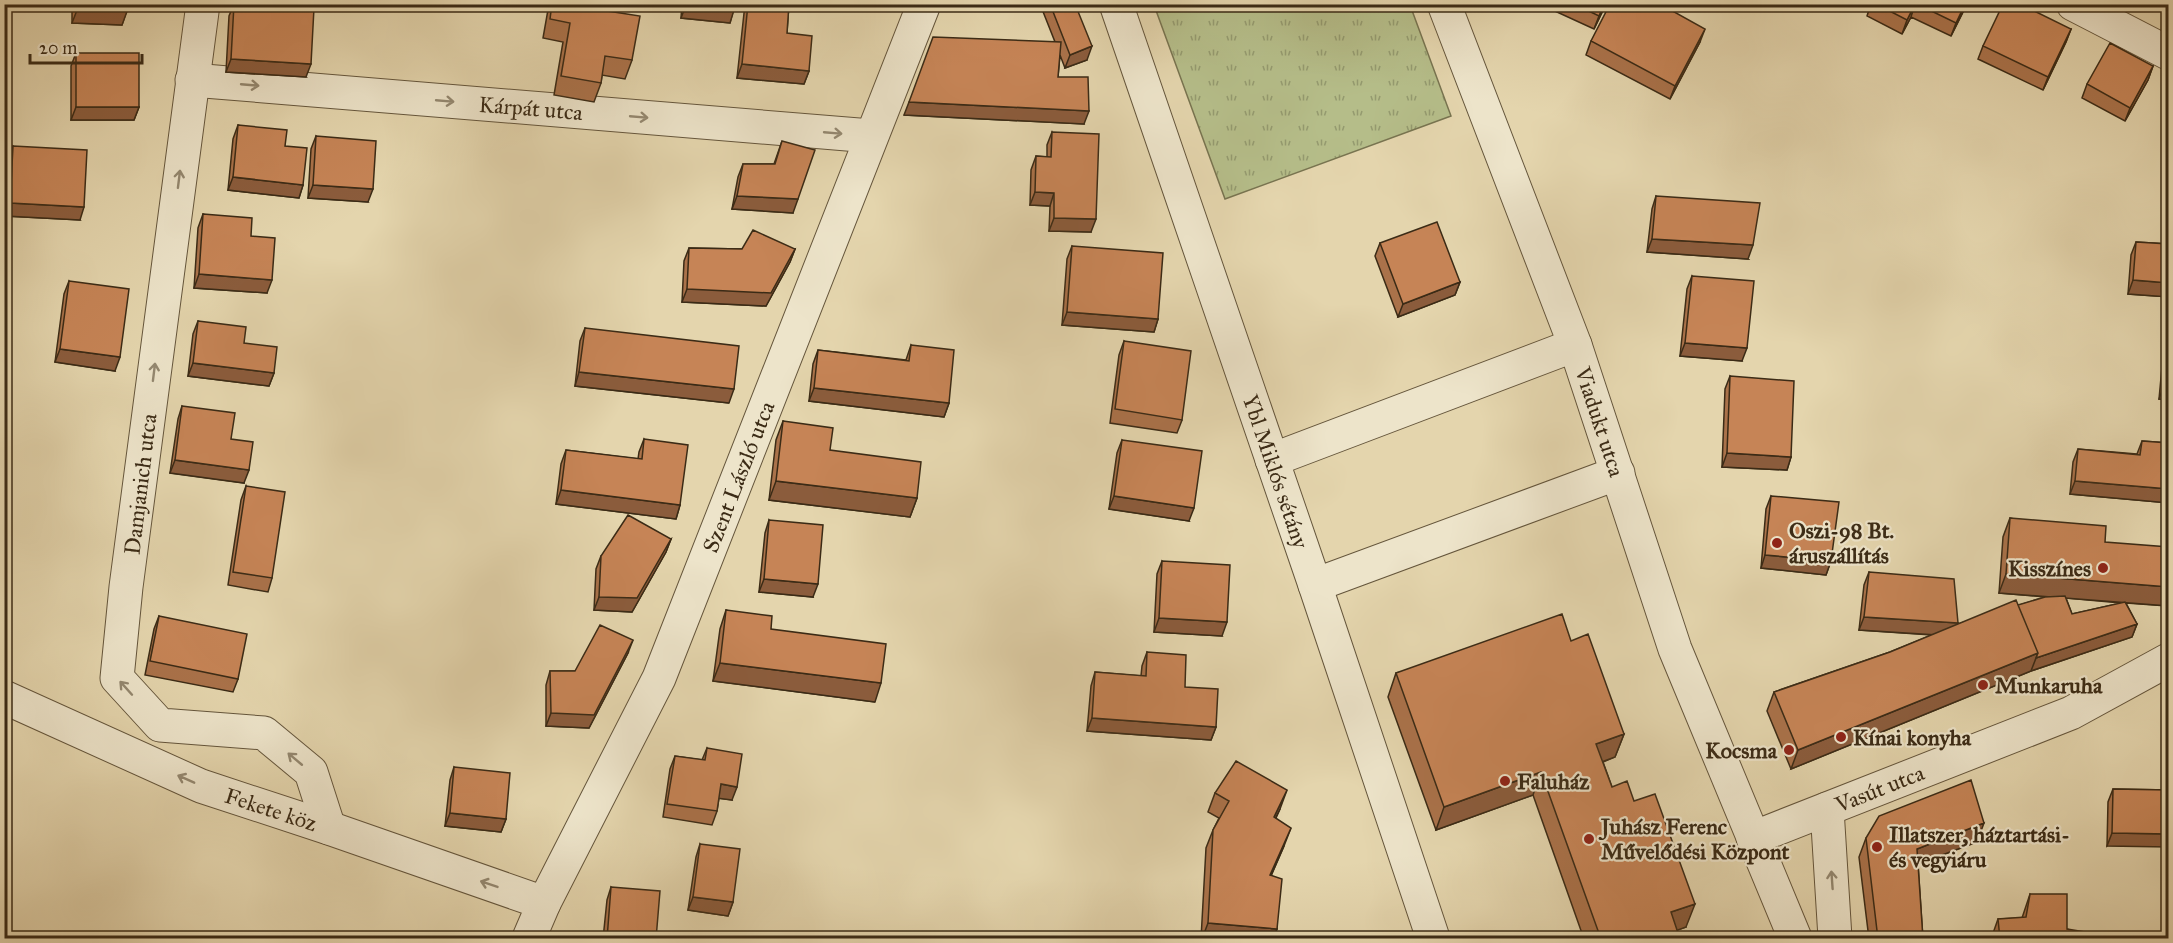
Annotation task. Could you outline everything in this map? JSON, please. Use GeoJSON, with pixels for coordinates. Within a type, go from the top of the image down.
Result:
{"type":"FeatureCollection","features":[{"type":"Feature","properties":{"kind":"street","name":"Damjanich utca"},"geometry":{"type":"LineString","coordinates":[[203,4],[126,587],[117,678],[160,725],[264,733],[311,772],[329,828]]}},
{"type":"Feature","properties":{"kind":"street","name":"Szent László utca"},"geometry":{"type":"LineString","coordinates":[[529,939],[544,903],[659,678],[924,4]]}},
{"type":"Feature","properties":{"kind":"street","name":"Ybl Miklós sétány"},"geometry":{"type":"LineString","coordinates":[[1116,4],[1316,585],[1433,939]]}},
{"type":"Feature","properties":{"kind":"street","name":"Viadukt utca"},"geometry":{"type":"LineString","coordinates":[[1444,4],[1575,345],[1675,649],[1794,939]]}},
{"type":"Feature","properties":{"kind":"street"},"geometry":{"type":"LineString","coordinates":[[2073,4],[2169,53]]}},
{"type":"Feature","properties":{"kind":"street","name":"Kárpát utca"},"geometry":{"type":"LineString","coordinates":[[192,80],[871,136]]}},
{"type":"Feature","properties":{"kind":"street"},"geometry":{"type":"LineString","coordinates":[[1272,459],[1575,345]]}},
{"type":"Feature","properties":{"kind":"street"},"geometry":{"type":"LineString","coordinates":[[1316,585],[1618,473]]}},
{"type":"Feature","properties":{"kind":"street","name":"Vasút utca"},"geometry":{"type":"LineString","coordinates":[[1753,838],[2071,713],[2169,660]]}},
{"type":"Feature","properties":{"kind":"street","name":"Fekete köz"},"geometry":{"type":"LineString","coordinates":[[4,697],[201,786],[544,903]]}},
{"type":"Feature","properties":{"kind":"street"},"geometry":{"type":"LineString","coordinates":[[1827,809],[1835,939]]}},
{"type":"Feature","properties":{"kind":"green space"},"geometry":{"type":"Polygon","coordinates":[[[1154,5],[1410,5],[1451,116],[1225,199],[1154,5]]]}},
{"type":"Feature","properties":{"kind":"building"},"geometry":{"type":"Polygon","coordinates":[[[79,4],[129,4],[129,6],[79,4]]]}},
{"type":"Feature","properties":{"kind":"building"},"geometry":{"type":"Polygon","coordinates":[[[234,4],[314,8],[311,64],[231,59],[234,4]]]}},
{"type":"Feature","properties":{"kind":"building"},"geometry":{"type":"Polygon","coordinates":[[[552,4],[609,4],[608,11],[640,16],[632,60],[605,56],[601,83],[561,76],[570,23],[550,19],[552,4]]]}},
{"type":"Feature","properties":{"kind":"building"},"geometry":{"type":"Polygon","coordinates":[[[686,4],[735,4],[734,10],[686,4]]]}},
{"type":"Feature","properties":{"kind":"building"},"geometry":{"type":"Polygon","coordinates":[[[748,4],[789,4],[787,33],[812,36],[809,71],[742,64],[748,4]]]}},
{"type":"Feature","properties":{"kind":"building"},"geometry":{"type":"Polygon","coordinates":[[[1050,4],[1075,4],[1092,46],[1070,55],[1050,4]]]}},
{"type":"Feature","properties":{"kind":"building"},"geometry":{"type":"Polygon","coordinates":[[[1574,4],[1604,4],[1599,16],[1574,4]]]}},
{"type":"Feature","properties":{"kind":"building"},"geometry":{"type":"Polygon","coordinates":[[[1610,4],[1660,4],[1705,29],[1675,86],[1591,41],[1610,4]]]}},
{"type":"Feature","properties":{"kind":"building"},"geometry":{"type":"Polygon","coordinates":[[[1876,4],[1915,4],[1907,20],[1876,4]]]}},
{"type":"Feature","properties":{"kind":"building"},"geometry":{"type":"Polygon","coordinates":[[[1917,4],[1965,4],[1956,23],[1917,4]]]}},
{"type":"Feature","properties":{"kind":"building"},"geometry":{"type":"Polygon","coordinates":[[[2003,4],[2020,4],[2071,29],[2048,77],[1983,46],[2003,4]]]}},
{"type":"Feature","properties":{"kind":"building"},"geometry":{"type":"Polygon","coordinates":[[[933,37],[1061,42],[1058,77],[1088,77],[1089,111],[909,102],[933,37]]]}},
{"type":"Feature","properties":{"kind":"building"},"geometry":{"type":"Polygon","coordinates":[[[2110,43],[2153,66],[2130,108],[2087,84],[2110,43]]]}},
{"type":"Feature","properties":{"kind":"building"},"geometry":{"type":"Polygon","coordinates":[[[76,53],[139,53],[139,107],[76,107],[76,53]]]}},
{"type":"Feature","properties":{"kind":"building"},"geometry":{"type":"Polygon","coordinates":[[[238,125],[287,130],[285,146],[307,148],[303,185],[233,177],[238,125]]]}},
{"type":"Feature","properties":{"kind":"building"},"geometry":{"type":"Polygon","coordinates":[[[1052,132],[1099,134],[1096,219],[1054,218],[1054,193],[1035,192],[1036,156],[1051,157],[1052,132]]]}},
{"type":"Feature","properties":{"kind":"building"},"geometry":{"type":"Polygon","coordinates":[[[316,136],[376,141],[373,189],[313,185],[316,136]]]}},
{"type":"Feature","properties":{"kind":"building"},"geometry":{"type":"Polygon","coordinates":[[[782,141],[815,150],[798,199],[737,196],[743,164],[775,164],[782,141]]]}},
{"type":"Feature","properties":{"kind":"building"},"geometry":{"type":"Polygon","coordinates":[[[13,146],[87,150],[84,207],[10,203],[13,146]]]}},
{"type":"Feature","properties":{"kind":"building"},"geometry":{"type":"Polygon","coordinates":[[[1656,196],[1760,203],[1753,245],[1652,239],[1656,196]]]}},
{"type":"Feature","properties":{"kind":"building"},"geometry":{"type":"Polygon","coordinates":[[[203,214],[252,218],[251,236],[275,238],[272,280],[199,274],[203,214]]]}},
{"type":"Feature","properties":{"kind":"building"},"geometry":{"type":"Polygon","coordinates":[[[1437,222],[1460,282],[1403,304],[1380,243],[1437,222]]]}},
{"type":"Feature","properties":{"kind":"building"},"geometry":{"type":"Polygon","coordinates":[[[753,230],[795,249],[771,293],[687,289],[689,248],[742,249],[753,230]]]}},
{"type":"Feature","properties":{"kind":"building"},"geometry":{"type":"Polygon","coordinates":[[[2136,242],[2169,244],[2169,283],[2133,280],[2136,242]]]}},
{"type":"Feature","properties":{"kind":"building"},"geometry":{"type":"Polygon","coordinates":[[[1072,246],[1163,253],[1158,319],[1067,312],[1072,246]]]}},
{"type":"Feature","properties":{"kind":"building"},"geometry":{"type":"Polygon","coordinates":[[[1692,276],[1754,281],[1747,348],[1685,343],[1692,276]]]}},
{"type":"Feature","properties":{"kind":"building"},"geometry":{"type":"Polygon","coordinates":[[[69,281],[129,289],[120,357],[60,349],[69,281]]]}},
{"type":"Feature","properties":{"kind":"building"},"geometry":{"type":"Polygon","coordinates":[[[198,321],[246,327],[244,343],[277,347],[274,373],[193,363],[198,321]]]}},
{"type":"Feature","properties":{"kind":"building"},"geometry":{"type":"Polygon","coordinates":[[[585,328],[739,346],[734,389],[579,372],[585,328]]]}},
{"type":"Feature","properties":{"kind":"building"},"geometry":{"type":"Polygon","coordinates":[[[1124,341],[1191,351],[1182,420],[1115,409],[1124,341]]]}},
{"type":"Feature","properties":{"kind":"building"},"geometry":{"type":"Polygon","coordinates":[[[2169,343],[2169,386],[2164,385],[2169,343]]]}},
{"type":"Feature","properties":{"kind":"building"},"geometry":{"type":"Polygon","coordinates":[[[911,345],[954,350],[949,403],[814,388],[818,350],[909,361],[911,345]]]}},
{"type":"Feature","properties":{"kind":"building"},"geometry":{"type":"Polygon","coordinates":[[[1730,376],[1794,381],[1791,457],[1727,453],[1730,376]]]}},
{"type":"Feature","properties":{"kind":"building"},"geometry":{"type":"Polygon","coordinates":[[[182,406],[235,413],[231,439],[253,442],[249,470],[175,460],[182,406]]]}},
{"type":"Feature","properties":{"kind":"building"},"geometry":{"type":"Polygon","coordinates":[[[783,421],[833,428],[830,450],[921,462],[917,498],[776,481],[783,421]]]}},
{"type":"Feature","properties":{"kind":"building"},"geometry":{"type":"Polygon","coordinates":[[[644,439],[688,445],[680,505],[561,490],[566,450],[642,459],[644,439]]]}},
{"type":"Feature","properties":{"kind":"building"},"geometry":{"type":"Polygon","coordinates":[[[1122,440],[1202,451],[1194,508],[1114,496],[1122,440]]]}},
{"type":"Feature","properties":{"kind":"building"},"geometry":{"type":"Polygon","coordinates":[[[2142,441],[2169,443],[2169,489],[2075,481],[2078,449],[2140,455],[2142,441]]]}},
{"type":"Feature","properties":{"kind":"building"},"geometry":{"type":"Polygon","coordinates":[[[246,486],[285,492],[272,578],[233,572],[246,486]]]}},
{"type":"Feature","properties":{"kind":"building"},"geometry":{"type":"Polygon","coordinates":[[[1771,496],[1839,502],[1831,561],[1765,555],[1771,496]]]}},
{"type":"Feature","properties":{"kind":"building"},"geometry":{"type":"Polygon","coordinates":[[[628,515],[671,539],[637,598],[599,597],[601,556],[628,515]]]}},
{"type":"Feature","properties":{"kind":"building"},"geometry":{"type":"Polygon","coordinates":[[[2010,518],[2106,526],[2105,542],[2169,547],[2169,587],[2006,574],[2010,518]]]}},
{"type":"Feature","properties":{"kind":"building"},"geometry":{"type":"Polygon","coordinates":[[[769,520],[823,525],[818,584],[764,579],[769,520]]]}},
{"type":"Feature","properties":{"kind":"building"},"geometry":{"type":"Polygon","coordinates":[[[1162,561],[1230,565],[1227,622],[1159,618],[1162,561]]]}},
{"type":"Feature","properties":{"kind":"building"},"geometry":{"type":"Polygon","coordinates":[[[1869,572],[1954,579],[1958,623],[1864,617],[1869,572]]]}},
{"type":"Feature","properties":{"kind":"building"},"geometry":{"type":"Polygon","coordinates":[[[2065,596],[2072,614],[2125,602],[2137,624],[2036,658],[2038,653],[2018,605],[2045,597],[2065,596]]]}},
{"type":"Feature","properties":{"kind":"building"},"geometry":{"type":"Polygon","coordinates":[[[2016,600],[2038,653],[1798,750],[1774,692],[1890,652],[2016,600]]]}},
{"type":"Feature","properties":{"kind":"building"},"geometry":{"type":"Polygon","coordinates":[[[726,610],[772,616],[771,629],[886,644],[881,683],[720,663],[726,610]]]}},
{"type":"Feature","properties":{"kind":"building","name":"Faluház"},"geometry":{"type":"Polygon","coordinates":[[[1562,614],[1571,641],[1588,634],[1624,734],[1596,744],[1612,787],[1627,781],[1634,801],[1655,794],[1695,904],[1671,912],[1680,939],[1601,939],[1541,772],[1444,807],[1396,673],[1562,614]]]}},
{"type":"Feature","properties":{"kind":"building"},"geometry":{"type":"Polygon","coordinates":[[[159,616],[247,634],[238,679],[150,661],[159,616]]]}},
{"type":"Feature","properties":{"kind":"building"},"geometry":{"type":"Polygon","coordinates":[[[600,625],[633,640],[594,715],[551,713],[550,671],[575,671],[600,625]]]}},
{"type":"Feature","properties":{"kind":"building"},"geometry":{"type":"Polygon","coordinates":[[[1147,652],[1186,655],[1185,687],[1218,689],[1216,727],[1092,718],[1095,672],[1146,676],[1147,652]]]}},
{"type":"Feature","properties":{"kind":"building"},"geometry":{"type":"Polygon","coordinates":[[[707,748],[742,754],[737,787],[721,784],[717,811],[667,804],[675,756],[705,760],[707,748]]]}},
{"type":"Feature","properties":{"kind":"building"},"geometry":{"type":"Polygon","coordinates":[[[1236,761],[1287,790],[1274,817],[1291,828],[1270,875],[1282,879],[1277,929],[1208,923],[1213,830],[1229,801],[1215,793],[1236,761]]]}},
{"type":"Feature","properties":{"kind":"building"},"geometry":{"type":"Polygon","coordinates":[[[454,767],[510,773],[506,819],[450,813],[454,767]]]}},
{"type":"Feature","properties":{"kind":"building"},"geometry":{"type":"Polygon","coordinates":[[[1971,780],[1984,823],[1917,849],[1923,939],[1878,939],[1866,838],[1879,816],[1971,780]]]}},
{"type":"Feature","properties":{"kind":"building"},"geometry":{"type":"Polygon","coordinates":[[[2113,789],[2169,790],[2169,834],[2112,833],[2113,789]]]}},
{"type":"Feature","properties":{"kind":"building"},"geometry":{"type":"Polygon","coordinates":[[[700,844],[740,849],[733,902],[693,897],[700,844]]]}},
{"type":"Feature","properties":{"kind":"building"},"geometry":{"type":"Polygon","coordinates":[[[611,887],[660,891],[656,939],[607,939],[611,887]]]}},
{"type":"Feature","properties":{"kind":"building"},"geometry":{"type":"Polygon","coordinates":[[[2030,894],[2067,894],[2067,929],[2097,934],[2097,939],[2000,939],[1998,919],[2026,917],[2030,894]]]}},
{"type":"Feature","properties":{"kind":"place","name":"Oszi-98 Bt. áruszállítás"},"geometry":{"type":"Point","coordinates":[1777,543]}},
{"type":"Feature","properties":{"kind":"place","name":"Kisszínes"},"geometry":{"type":"Point","coordinates":[2103,568]}},
{"type":"Feature","properties":{"kind":"place","name":"Munkaruha"},"geometry":{"type":"Point","coordinates":[1983,685]}},
{"type":"Feature","properties":{"kind":"place","name":"Kínai konyha"},"geometry":{"type":"Point","coordinates":[1841,737]}},
{"type":"Feature","properties":{"kind":"place","name":"Kocsma"},"geometry":{"type":"Point","coordinates":[1789,750]}},
{"type":"Feature","properties":{"kind":"place","name":"Faluház"},"geometry":{"type":"Point","coordinates":[1505,781]}},
{"type":"Feature","properties":{"kind":"place","name":"Juhász Ferenc Művelődési Központ"},"geometry":{"type":"Point","coordinates":[1589,839]}},
{"type":"Feature","properties":{"kind":"place","name":"Illatszer, háztartási- és vegyiáru"},"geometry":{"type":"Point","coordinates":[1877,847]}}]}
